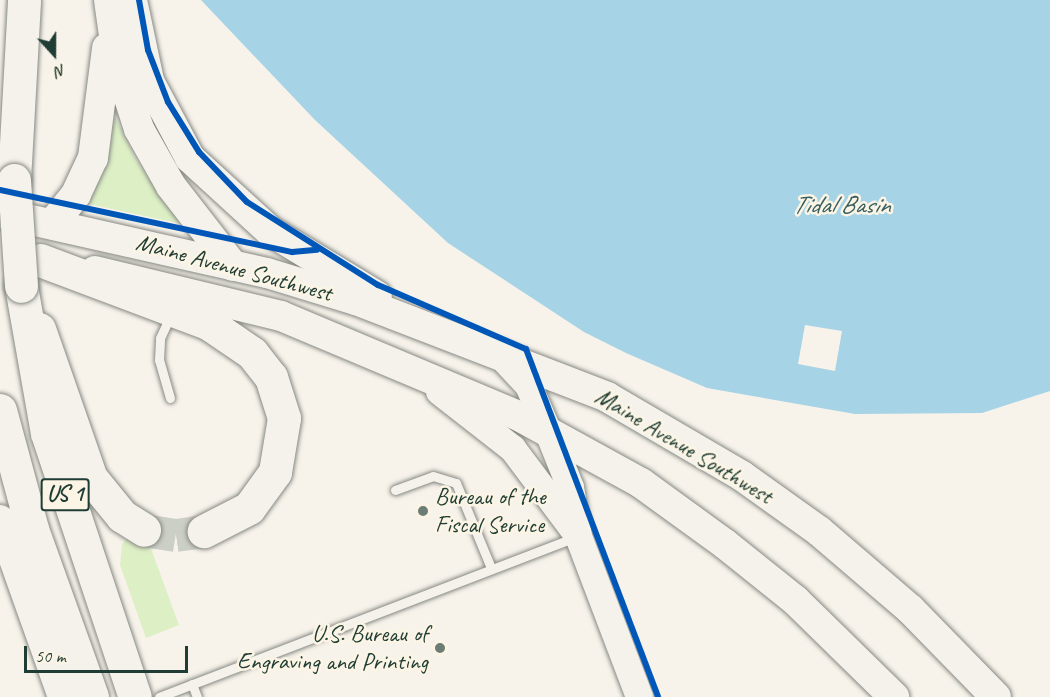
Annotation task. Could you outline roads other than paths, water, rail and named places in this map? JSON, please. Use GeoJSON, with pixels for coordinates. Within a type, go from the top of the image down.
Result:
{"type":"FeatureCollection","features":[{"type":"Feature","properties":{"kind":"highway","name":"US 1"},"geometry":{"type":"LineString","coordinates":[[24,0],[14,180],[21,286],[46,433],[135,697]]}},
{"type":"Feature","properties":{"kind":"highway"},"geometry":{"type":"LineString","coordinates":[[40,260],[175,308],[252,353],[272,377],[283,409],[283,446],[267,485],[239,516],[204,531]]}},
{"type":"Feature","properties":{"kind":"highway"},"geometry":{"type":"LineString","coordinates":[[21,286],[58,373],[91,478],[122,516],[144,530]]}},
{"type":"Feature","properties":{"kind":"highway","name":"US 1"},"geometry":{"type":"LineString","coordinates":[[0,410],[32,529],[92,697]]}},
{"type":"Feature","properties":{"kind":"main road"},"geometry":{"type":"LineString","coordinates":[[132,0],[149,81],[172,130],[204,173],[270,231],[425,326]]}},
{"type":"Feature","properties":{"kind":"main road"},"geometry":{"type":"LineString","coordinates":[[52,224],[76,194],[93,158],[109,11]]}},
{"type":"Feature","properties":{"kind":"main road"},"geometry":{"type":"LineString","coordinates":[[109,11],[127,98],[152,156],[229,262],[280,316]]}},
{"type":"Feature","properties":{"kind":"main road","name":"Maine Avenue Southwest"},"geometry":{"type":"LineString","coordinates":[[0,213],[229,262],[425,326],[607,397],[742,476],[869,573],[996,697]]}},
{"type":"Feature","properties":{"kind":"main road","name":"Maine Avenue Southwest"},"geometry":{"type":"LineString","coordinates":[[0,251],[154,282],[280,316],[405,368],[548,432],[641,483],[741,556],[894,697]]}},
{"type":"Feature","properties":{"kind":"main road"},"geometry":{"type":"LineString","coordinates":[[500,355],[528,385],[548,432],[570,487],[578,536],[639,697]]}},
{"type":"Feature","properties":{"kind":"main road"},"geometry":{"type":"LineString","coordinates":[[405,368],[483,421],[512,448],[578,536]]}},
{"type":"Feature","properties":{"kind":"main road"},"geometry":{"type":"LineString","coordinates":[[0,520],[63,697]]}},
{"type":"Feature","properties":{"kind":"lane"},"geometry":{"type":"LineString","coordinates":[[170,398],[160,338],[175,308]]}},
{"type":"Feature","properties":{"kind":"lane"},"geometry":{"type":"LineString","coordinates":[[395,490],[433,476],[456,483],[491,568]]}},
{"type":"Feature","properties":{"kind":"lane"},"geometry":{"type":"LineString","coordinates":[[159,697],[578,536]]}},
{"type":"Feature","properties":{"kind":"lane"},"geometry":{"type":"LineString","coordinates":[[192,684],[197,697]]}},
{"type":"Feature","properties":{"kind":"water","name":"Tidal Basin"},"geometry":{"type":"Polygon","coordinates":[[[201,0],[1050,0],[1050,391],[982,413],[855,414],[707,388],[626,353],[584,332],[448,243],[315,120],[201,0]]]}},
{"type":"Feature","properties":{"kind":"tunnel"},"geometry":{"type":"LineString","coordinates":[[144,530],[176,535],[204,531]]}},
{"type":"Feature","properties":{"kind":"place","name":"Bureau of the Fiscal Service"},"geometry":{"type":"Point","coordinates":[423,511]}},
{"type":"Feature","properties":{"kind":"place","name":"U.S. Bureau of Engraving and Printing"},"geometry":{"type":"Point","coordinates":[440,648]}}]}
